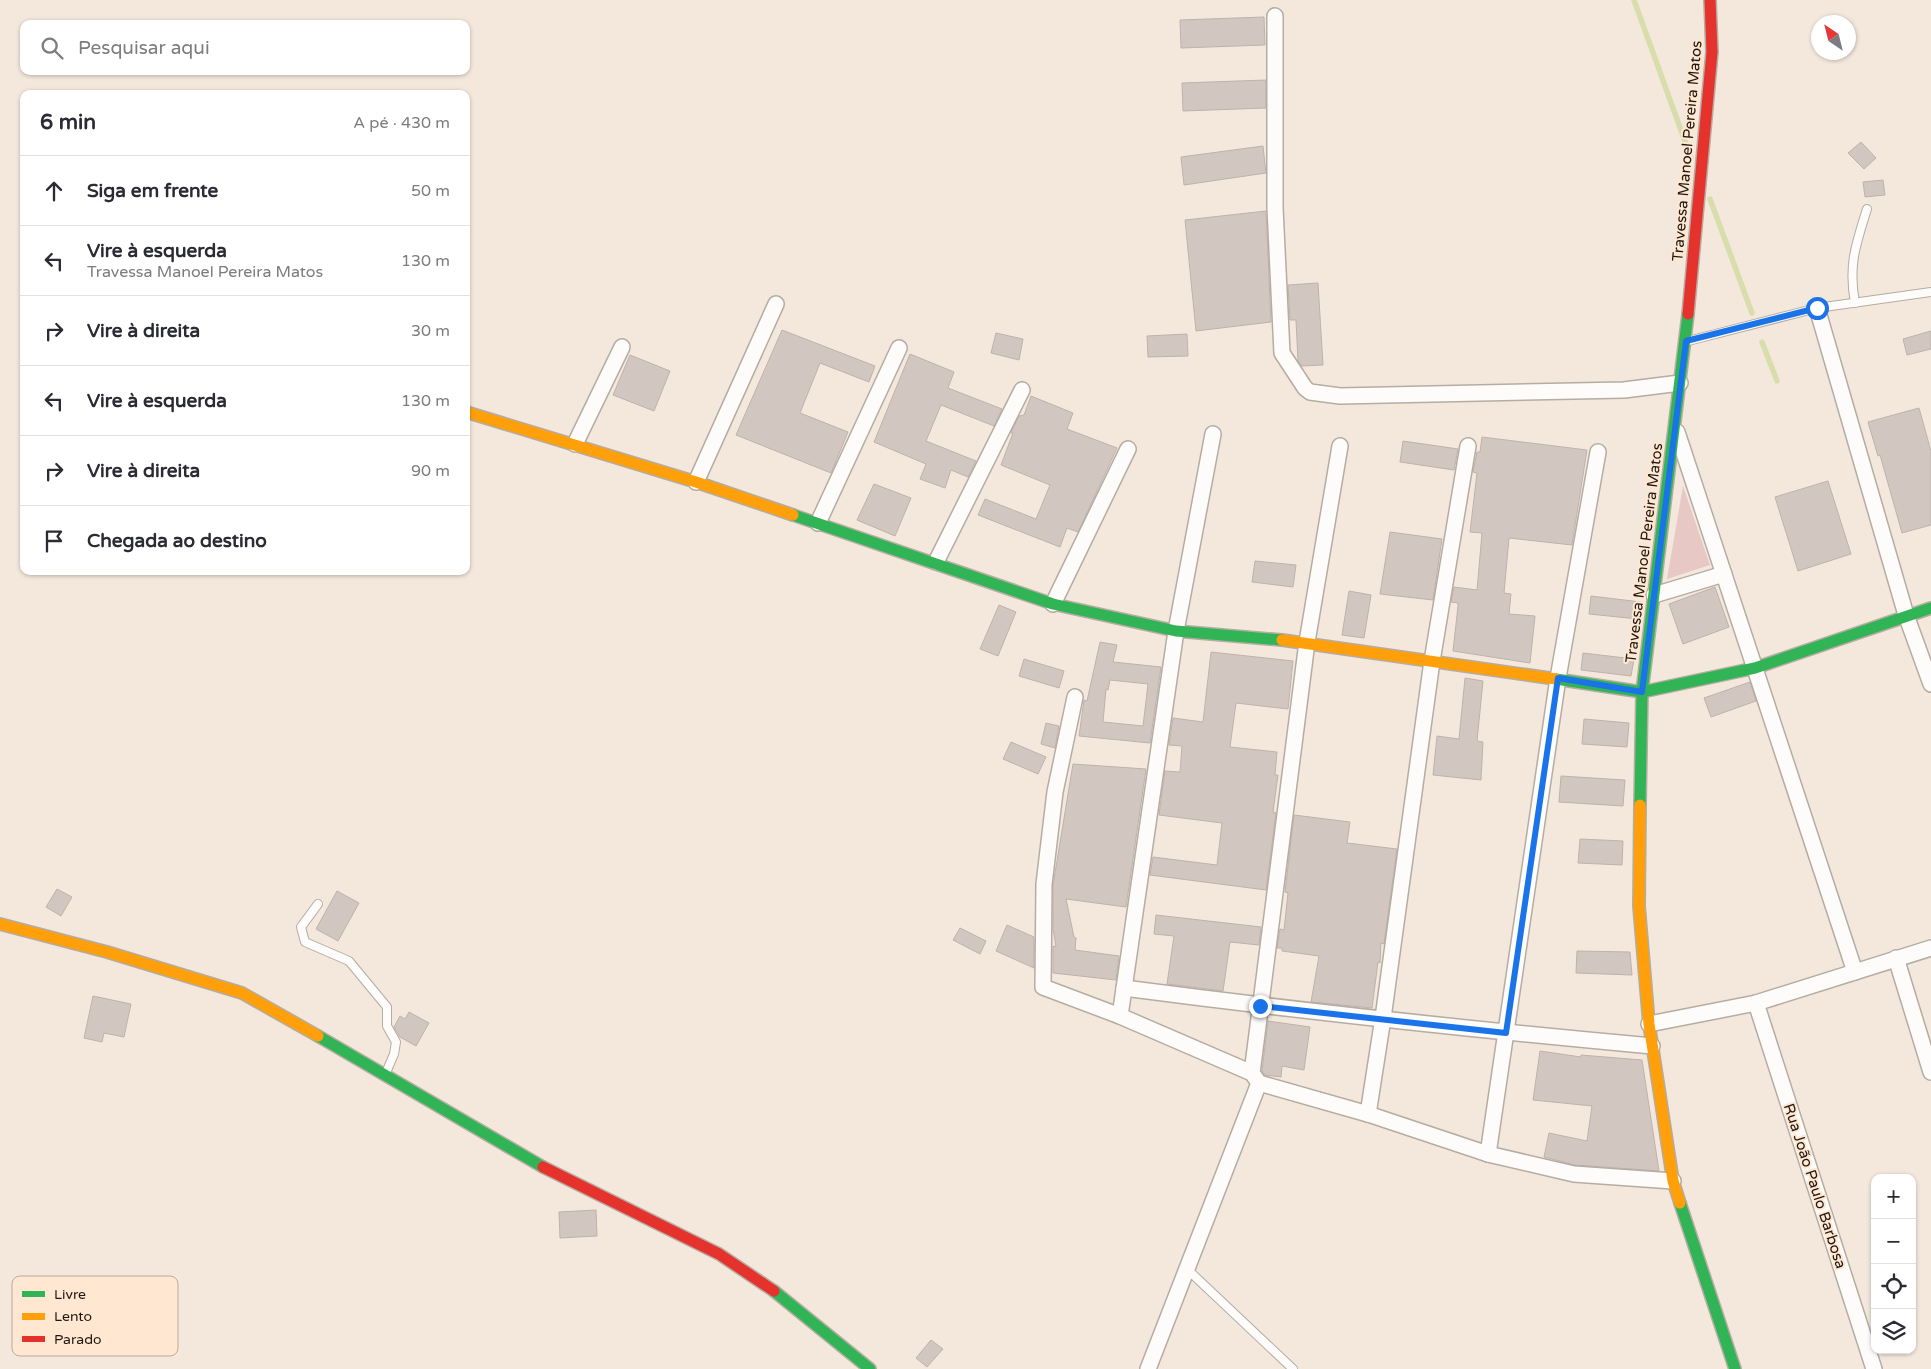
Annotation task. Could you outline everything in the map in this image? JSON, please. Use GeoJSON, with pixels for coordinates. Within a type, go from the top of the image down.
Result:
{"type":"FeatureCollection","features":[{"type":"Feature","properties":{"kind":"street","name":"Travessa Manoel Pereira Matos"},"geometry":{"type":"LineString","coordinates":[[1710,0],[1712,52],[1686,341],[1642,692],[1639,906],[1649,1024],[1674,1181],[1736,1369]]}},
{"type":"Feature","properties":{"kind":"street"},"geometry":{"type":"LineString","coordinates":[[1275,16],[1275,208],[1282,354],[1304,388],[1310,392],[1340,396],[1614,390],[1680,383]]}},
{"type":"Feature","properties":{"kind":"street"},"geometry":{"type":"LineString","coordinates":[[696,482],[776,304]]}},
{"type":"Feature","properties":{"kind":"street"},"geometry":{"type":"LineString","coordinates":[[1817,308],[1906,615],[1931,684]]}},
{"type":"Feature","properties":{"kind":"street"},"geometry":{"type":"LineString","coordinates":[[574,444],[622,347]]}},
{"type":"Feature","properties":{"kind":"street"},"geometry":{"type":"LineString","coordinates":[[818,523],[900,348]]}},
{"type":"Feature","properties":{"kind":"street"},"geometry":{"type":"LineString","coordinates":[[936,562],[1022,390]]}},
{"type":"Feature","properties":{"kind":"street"},"geometry":{"type":"LineString","coordinates":[[470,413],[696,482],[936,562],[1053,604],[1176,631],[1307,642],[1642,692],[1755,668],[1931,608]]}},
{"type":"Feature","properties":{"kind":"street"},"geometry":{"type":"LineString","coordinates":[[1675,426],[1855,972]]}},
{"type":"Feature","properties":{"kind":"street"},"geometry":{"type":"LineString","coordinates":[[1120,1016],[1176,631],[1213,434]]}},
{"type":"Feature","properties":{"kind":"street"},"geometry":{"type":"LineString","coordinates":[[1148,1369],[1255,1078],[1260,1006],[1307,642],[1340,446]]}},
{"type":"Feature","properties":{"kind":"street"},"geometry":{"type":"LineString","coordinates":[[1368,1114],[1432,661],[1468,446]]}},
{"type":"Feature","properties":{"kind":"street"},"geometry":{"type":"LineString","coordinates":[[1053,604],[1128,449]]}},
{"type":"Feature","properties":{"kind":"street"},"geometry":{"type":"LineString","coordinates":[[1488,1154],[1558,678],[1598,452]]}},
{"type":"Feature","properties":{"kind":"street"},"geometry":{"type":"LineString","coordinates":[[1654,595],[1724,574]]}},
{"type":"Feature","properties":{"kind":"street"},"geometry":{"type":"LineString","coordinates":[[1075,697],[1055,792],[1044,884],[1043,987],[1120,1016],[1255,1078],[1488,1154],[1574,1174],[1674,1181]]}},
{"type":"Feature","properties":{"kind":"street"},"geometry":{"type":"LineString","coordinates":[[0,924],[107,952],[242,993],[266,1005],[384,1077],[556,1175],[719,1254],[786,1299],[870,1369]]}},
{"type":"Feature","properties":{"kind":"street"},"geometry":{"type":"LineString","coordinates":[[1649,1024],[1756,1003],[1931,948]]}},
{"type":"Feature","properties":{"kind":"street"},"geometry":{"type":"LineString","coordinates":[[1896,958],[1931,1072]]}},
{"type":"Feature","properties":{"kind":"street"},"geometry":{"type":"LineString","coordinates":[[1124,988],[1260,1006],[1506,1033],[1652,1046]]}},
{"type":"Feature","properties":{"kind":"street","name":"Rua João Paulo Barbosa"},"geometry":{"type":"LineString","coordinates":[[1756,1003],[1874,1369]]}},
{"type":"Feature","properties":{"kind":"lane"},"geometry":{"type":"LineString","coordinates":[[1855,303],[1851,266],[1854,249],[1868,209]]}},
{"type":"Feature","properties":{"kind":"lane"},"geometry":{"type":"LineString","coordinates":[[1686,341],[1817,308],[1931,292]]}},
{"type":"Feature","properties":{"kind":"lane"},"geometry":{"type":"LineString","coordinates":[[318,904],[301,927],[305,942],[349,961],[387,1007],[387,1026],[396,1042],[394,1054],[384,1077]]}},
{"type":"Feature","properties":{"kind":"lane"},"geometry":{"type":"LineString","coordinates":[[1186,1268],[1293,1369]]}},
{"type":"Feature","properties":{"kind":"shaded area"},"geometry":{"type":"Polygon","coordinates":[[[1683,486],[1710,565],[1667,579],[1683,486]]]}},
{"type":"Feature","properties":{"kind":"building"},"geometry":{"type":"Polygon","coordinates":[[[1264,17],[1265,45],[1181,48],[1180,20],[1264,17]]]}},
{"type":"Feature","properties":{"kind":"building"},"geometry":{"type":"Polygon","coordinates":[[[1266,80],[1266,108],[1183,111],[1182,83],[1266,80]]]}},
{"type":"Feature","properties":{"kind":"building"},"geometry":{"type":"Polygon","coordinates":[[[1861,142],[1876,158],[1864,169],[1848,153],[1861,142]]]}},
{"type":"Feature","properties":{"kind":"building"},"geometry":{"type":"Polygon","coordinates":[[[1263,146],[1266,173],[1184,185],[1181,157],[1263,146]]]}},
{"type":"Feature","properties":{"kind":"building"},"geometry":{"type":"Polygon","coordinates":[[[1883,180],[1885,195],[1865,197],[1863,182],[1883,180]]]}},
{"type":"Feature","properties":{"kind":"building"},"geometry":{"type":"Polygon","coordinates":[[[1266,211],[1271,322],[1196,331],[1185,220],[1266,211]]]}},
{"type":"Feature","properties":{"kind":"building"},"geometry":{"type":"Polygon","coordinates":[[[1318,283],[1323,365],[1302,366],[1298,361],[1296,320],[1290,320],[1288,285],[1318,283]]]}},
{"type":"Feature","properties":{"kind":"building"},"geometry":{"type":"Polygon","coordinates":[[[782,330],[875,366],[869,382],[820,363],[800,413],[848,432],[831,473],[736,435],[782,330]]]}},
{"type":"Feature","properties":{"kind":"building"},"geometry":{"type":"Polygon","coordinates":[[[1931,331],[1931,349],[1907,355],[1903,339],[1931,331]]]}},
{"type":"Feature","properties":{"kind":"building"},"geometry":{"type":"Polygon","coordinates":[[[996,333],[1023,339],[1019,360],[991,353],[996,333]]]}},
{"type":"Feature","properties":{"kind":"building"},"geometry":{"type":"Polygon","coordinates":[[[1187,334],[1188,356],[1148,357],[1147,336],[1187,334]]]}},
{"type":"Feature","properties":{"kind":"building"},"geometry":{"type":"Polygon","coordinates":[[[910,354],[954,372],[948,388],[1002,409],[994,426],[941,405],[926,441],[976,461],[968,477],[951,470],[945,488],[920,479],[926,464],[874,442],[910,354]]]}},
{"type":"Feature","properties":{"kind":"building"},"geometry":{"type":"Polygon","coordinates":[[[630,355],[670,371],[654,411],[613,395],[630,355]]]}},
{"type":"Feature","properties":{"kind":"building"},"geometry":{"type":"Polygon","coordinates":[[[1031,396],[1073,413],[1067,429],[1117,448],[1078,532],[1067,528],[1060,547],[978,515],[985,499],[1036,519],[1050,485],[1001,465],[1013,433],[1011,433],[1019,416],[1024,415],[1031,396]]]}},
{"type":"Feature","properties":{"kind":"building"},"geometry":{"type":"Polygon","coordinates":[[[1919,408],[1931,451],[1931,525],[1902,533],[1880,455],[1878,456],[1868,422],[1919,408]]]}},
{"type":"Feature","properties":{"kind":"building"},"geometry":{"type":"Polygon","coordinates":[[[1482,437],[1587,450],[1572,545],[1509,538],[1504,593],[1511,594],[1509,614],[1535,616],[1530,663],[1453,651],[1458,606],[1458,603],[1451,602],[1454,587],[1477,590],[1482,533],[1470,532],[1477,473],[1473,472],[1477,452],[1480,452],[1482,437]]]}},
{"type":"Feature","properties":{"kind":"building"},"geometry":{"type":"Polygon","coordinates":[[[1403,441],[1458,449],[1454,470],[1400,462],[1403,441]]]}},
{"type":"Feature","properties":{"kind":"building"},"geometry":{"type":"Polygon","coordinates":[[[1828,481],[1851,554],[1798,571],[1775,497],[1828,481]]]}},
{"type":"Feature","properties":{"kind":"building"},"geometry":{"type":"Polygon","coordinates":[[[874,484],[911,498],[895,536],[857,520],[874,484]]]}},
{"type":"Feature","properties":{"kind":"building"},"geometry":{"type":"Polygon","coordinates":[[[1390,532],[1442,539],[1433,600],[1380,594],[1390,532]]]}},
{"type":"Feature","properties":{"kind":"building"},"geometry":{"type":"Polygon","coordinates":[[[1255,561],[1296,565],[1293,587],[1252,582],[1255,561]]]}},
{"type":"Feature","properties":{"kind":"building"},"geometry":{"type":"Polygon","coordinates":[[[1715,587],[1729,627],[1683,644],[1669,604],[1715,587]]]}},
{"type":"Feature","properties":{"kind":"building"},"geometry":{"type":"Polygon","coordinates":[[[1349,591],[1371,595],[1364,638],[1342,635],[1349,591]]]}},
{"type":"Feature","properties":{"kind":"building"},"geometry":{"type":"Polygon","coordinates":[[[1591,596],[1641,602],[1638,619],[1589,614],[1591,596]]]}},
{"type":"Feature","properties":{"kind":"building"},"geometry":{"type":"Polygon","coordinates":[[[999,605],[1016,612],[998,656],[980,649],[999,605]]]}},
{"type":"Feature","properties":{"kind":"building"},"geometry":{"type":"Polygon","coordinates":[[[1100,642],[1117,645],[1113,662],[1161,667],[1150,743],[1079,736],[1084,700],[1087,701],[1100,642]],[[1110,680],[1108,690],[1106,689],[1103,722],[1143,726],[1148,684],[1110,680]]]}},
{"type":"Feature","properties":{"kind":"building"},"geometry":{"type":"Polygon","coordinates":[[[1211,652],[1293,661],[1288,709],[1236,703],[1230,747],[1277,752],[1275,775],[1278,775],[1273,812],[1276,813],[1266,890],[1150,875],[1153,857],[1217,865],[1222,823],[1159,815],[1165,771],[1180,772],[1182,746],[1169,745],[1173,718],[1203,722],[1211,652]]]}},
{"type":"Feature","properties":{"kind":"building"},"geometry":{"type":"Polygon","coordinates":[[[1583,653],[1634,659],[1631,676],[1581,670],[1583,653]]]}},
{"type":"Feature","properties":{"kind":"building"},"geometry":{"type":"Polygon","coordinates":[[[1024,659],[1064,671],[1059,688],[1019,676],[1024,659]]]}},
{"type":"Feature","properties":{"kind":"building"},"geometry":{"type":"Polygon","coordinates":[[[1465,678],[1483,681],[1477,741],[1483,742],[1481,780],[1433,775],[1437,736],[1459,739],[1465,678]]]}},
{"type":"Feature","properties":{"kind":"building"},"geometry":{"type":"Polygon","coordinates":[[[1750,682],[1756,701],[1711,717],[1704,698],[1750,682]]]}},
{"type":"Feature","properties":{"kind":"building"},"geometry":{"type":"Polygon","coordinates":[[[1584,719],[1629,723],[1627,747],[1582,744],[1584,719]]]}},
{"type":"Feature","properties":{"kind":"building"},"geometry":{"type":"Polygon","coordinates":[[[1046,723],[1059,726],[1055,748],[1041,744],[1046,723]]]}},
{"type":"Feature","properties":{"kind":"building"},"geometry":{"type":"Polygon","coordinates":[[[1011,742],[1046,757],[1038,774],[1003,759],[1011,742]]]}},
{"type":"Feature","properties":{"kind":"building"},"geometry":{"type":"Polygon","coordinates":[[[1073,764],[1146,769],[1126,907],[1066,899],[1074,937],[1076,938],[1075,950],[1119,956],[1116,980],[1053,973],[1053,946],[1056,947],[1053,929],[1053,885],[1073,764]]]}},
{"type":"Feature","properties":{"kind":"building"},"geometry":{"type":"Polygon","coordinates":[[[1561,776],[1625,780],[1623,806],[1559,802],[1561,776]]]}},
{"type":"Feature","properties":{"kind":"building"},"geometry":{"type":"Polygon","coordinates":[[[1294,815],[1350,822],[1347,843],[1397,849],[1384,944],[1381,943],[1380,963],[1378,962],[1372,1008],[1311,1002],[1319,956],[1282,951],[1282,948],[1277,948],[1280,929],[1284,930],[1288,893],[1285,892],[1294,815]]]}},
{"type":"Feature","properties":{"kind":"building"},"geometry":{"type":"Polygon","coordinates":[[[1580,839],[1623,841],[1622,865],[1578,863],[1580,839]]]}},
{"type":"Feature","properties":{"kind":"building"},"geometry":{"type":"Polygon","coordinates":[[[57,889],[72,897],[61,916],[46,907],[57,889]]]}},
{"type":"Feature","properties":{"kind":"building"},"geometry":{"type":"Polygon","coordinates":[[[337,891],[359,903],[338,941],[316,929],[337,891]]]}},
{"type":"Feature","properties":{"kind":"building"},"geometry":{"type":"Polygon","coordinates":[[[1156,915],[1261,927],[1259,945],[1230,942],[1223,991],[1167,984],[1174,936],[1154,934],[1156,915]]]}},
{"type":"Feature","properties":{"kind":"building"},"geometry":{"type":"Polygon","coordinates":[[[1007,925],[1034,937],[1034,968],[996,951],[1007,925]]]}},
{"type":"Feature","properties":{"kind":"building"},"geometry":{"type":"Polygon","coordinates":[[[960,928],[986,941],[980,954],[953,940],[960,928]]]}},
{"type":"Feature","properties":{"kind":"building"},"geometry":{"type":"Polygon","coordinates":[[[1577,951],[1630,952],[1632,975],[1576,973],[1577,951]]]}},
{"type":"Feature","properties":{"kind":"building"},"geometry":{"type":"Polygon","coordinates":[[[93,996],[131,1004],[124,1037],[104,1033],[102,1042],[84,1038],[93,996]]]}},
{"type":"Feature","properties":{"kind":"building"},"geometry":{"type":"Polygon","coordinates":[[[409,1012],[429,1023],[416,1046],[400,1037],[394,1027],[400,1016],[405,1019],[409,1012]]]}},
{"type":"Feature","properties":{"kind":"building"},"geometry":{"type":"Polygon","coordinates":[[[1268,1021],[1310,1027],[1304,1070],[1282,1066],[1281,1077],[1265,1075],[1262,1071],[1268,1021]]]}},
{"type":"Feature","properties":{"kind":"building"},"geometry":{"type":"Polygon","coordinates":[[[1540,1051],[1581,1057],[1581,1055],[1642,1060],[1659,1171],[1575,1165],[1544,1157],[1549,1133],[1587,1141],[1592,1106],[1533,1100],[1540,1051]]]}},
{"type":"Feature","properties":{"kind":"building"},"geometry":{"type":"Polygon","coordinates":[[[596,1210],[597,1236],[560,1238],[559,1212],[596,1210]]]}},
{"type":"Feature","properties":{"kind":"building"},"geometry":{"type":"Polygon","coordinates":[[[931,1340],[943,1349],[927,1367],[916,1358],[931,1340]]]}},
{"type":"Feature","properties":{"kind":"waterway"},"geometry":{"type":"LineString","coordinates":[[1634,0],[1691,158]]}},
{"type":"Feature","properties":{"kind":"waterway"},"geometry":{"type":"LineString","coordinates":[[1710,199],[1752,313]]}},
{"type":"Feature","properties":{"kind":"waterway"},"geometry":{"type":"LineString","coordinates":[[1762,342],[1777,381]]}},
{"type":"Feature","properties":{"kind":"traffic: fast"},"geometry":{"type":"LineString","coordinates":[[1640,805],[1642,692],[1688,314]]}},
{"type":"Feature","properties":{"kind":"traffic: fast"},"geometry":{"type":"LineString","coordinates":[[793,515],[1053,604],[1176,631],[1282,640]]}},
{"type":"Feature","properties":{"kind":"traffic: fast"},"geometry":{"type":"LineString","coordinates":[[1556,679],[1642,692],[1755,668],[1931,608]]}},
{"type":"Feature","properties":{"kind":"traffic: fast"},"geometry":{"type":"LineString","coordinates":[[318,1036],[543,1167]]}},
{"type":"Feature","properties":{"kind":"traffic: fast"},"geometry":{"type":"LineString","coordinates":[[1680,1203],[1735,1369]]}},
{"type":"Feature","properties":{"kind":"traffic: fast"},"geometry":{"type":"LineString","coordinates":[[774,1291],[870,1369]]}},
{"type":"Feature","properties":{"kind":"traffic: slow"},"geometry":{"type":"LineString","coordinates":[[470,413],[696,482],[793,515]]}},
{"type":"Feature","properties":{"kind":"traffic: slow"},"geometry":{"type":"LineString","coordinates":[[1282,640],[1556,679]]}},
{"type":"Feature","properties":{"kind":"traffic: slow"},"geometry":{"type":"LineString","coordinates":[[1640,805],[1639,906],[1649,1024],[1673,1181],[1680,1203]]}},
{"type":"Feature","properties":{"kind":"traffic: slow"},"geometry":{"type":"LineString","coordinates":[[0,924],[107,952],[242,993],[318,1036]]}},
{"type":"Feature","properties":{"kind":"traffic: jam"},"geometry":{"type":"LineString","coordinates":[[1688,314],[1712,52],[1710,0]]}},
{"type":"Feature","properties":{"kind":"traffic: jam"},"geometry":{"type":"LineString","coordinates":[[543,1167],[719,1254],[774,1291]]}},
{"type":"Feature","properties":{"kind":"route"},"geometry":{"type":"LineString","coordinates":[[1260,1006],[1506,1033],[1558,678],[1642,692],[1686,341],[1817,308]]}}]}
